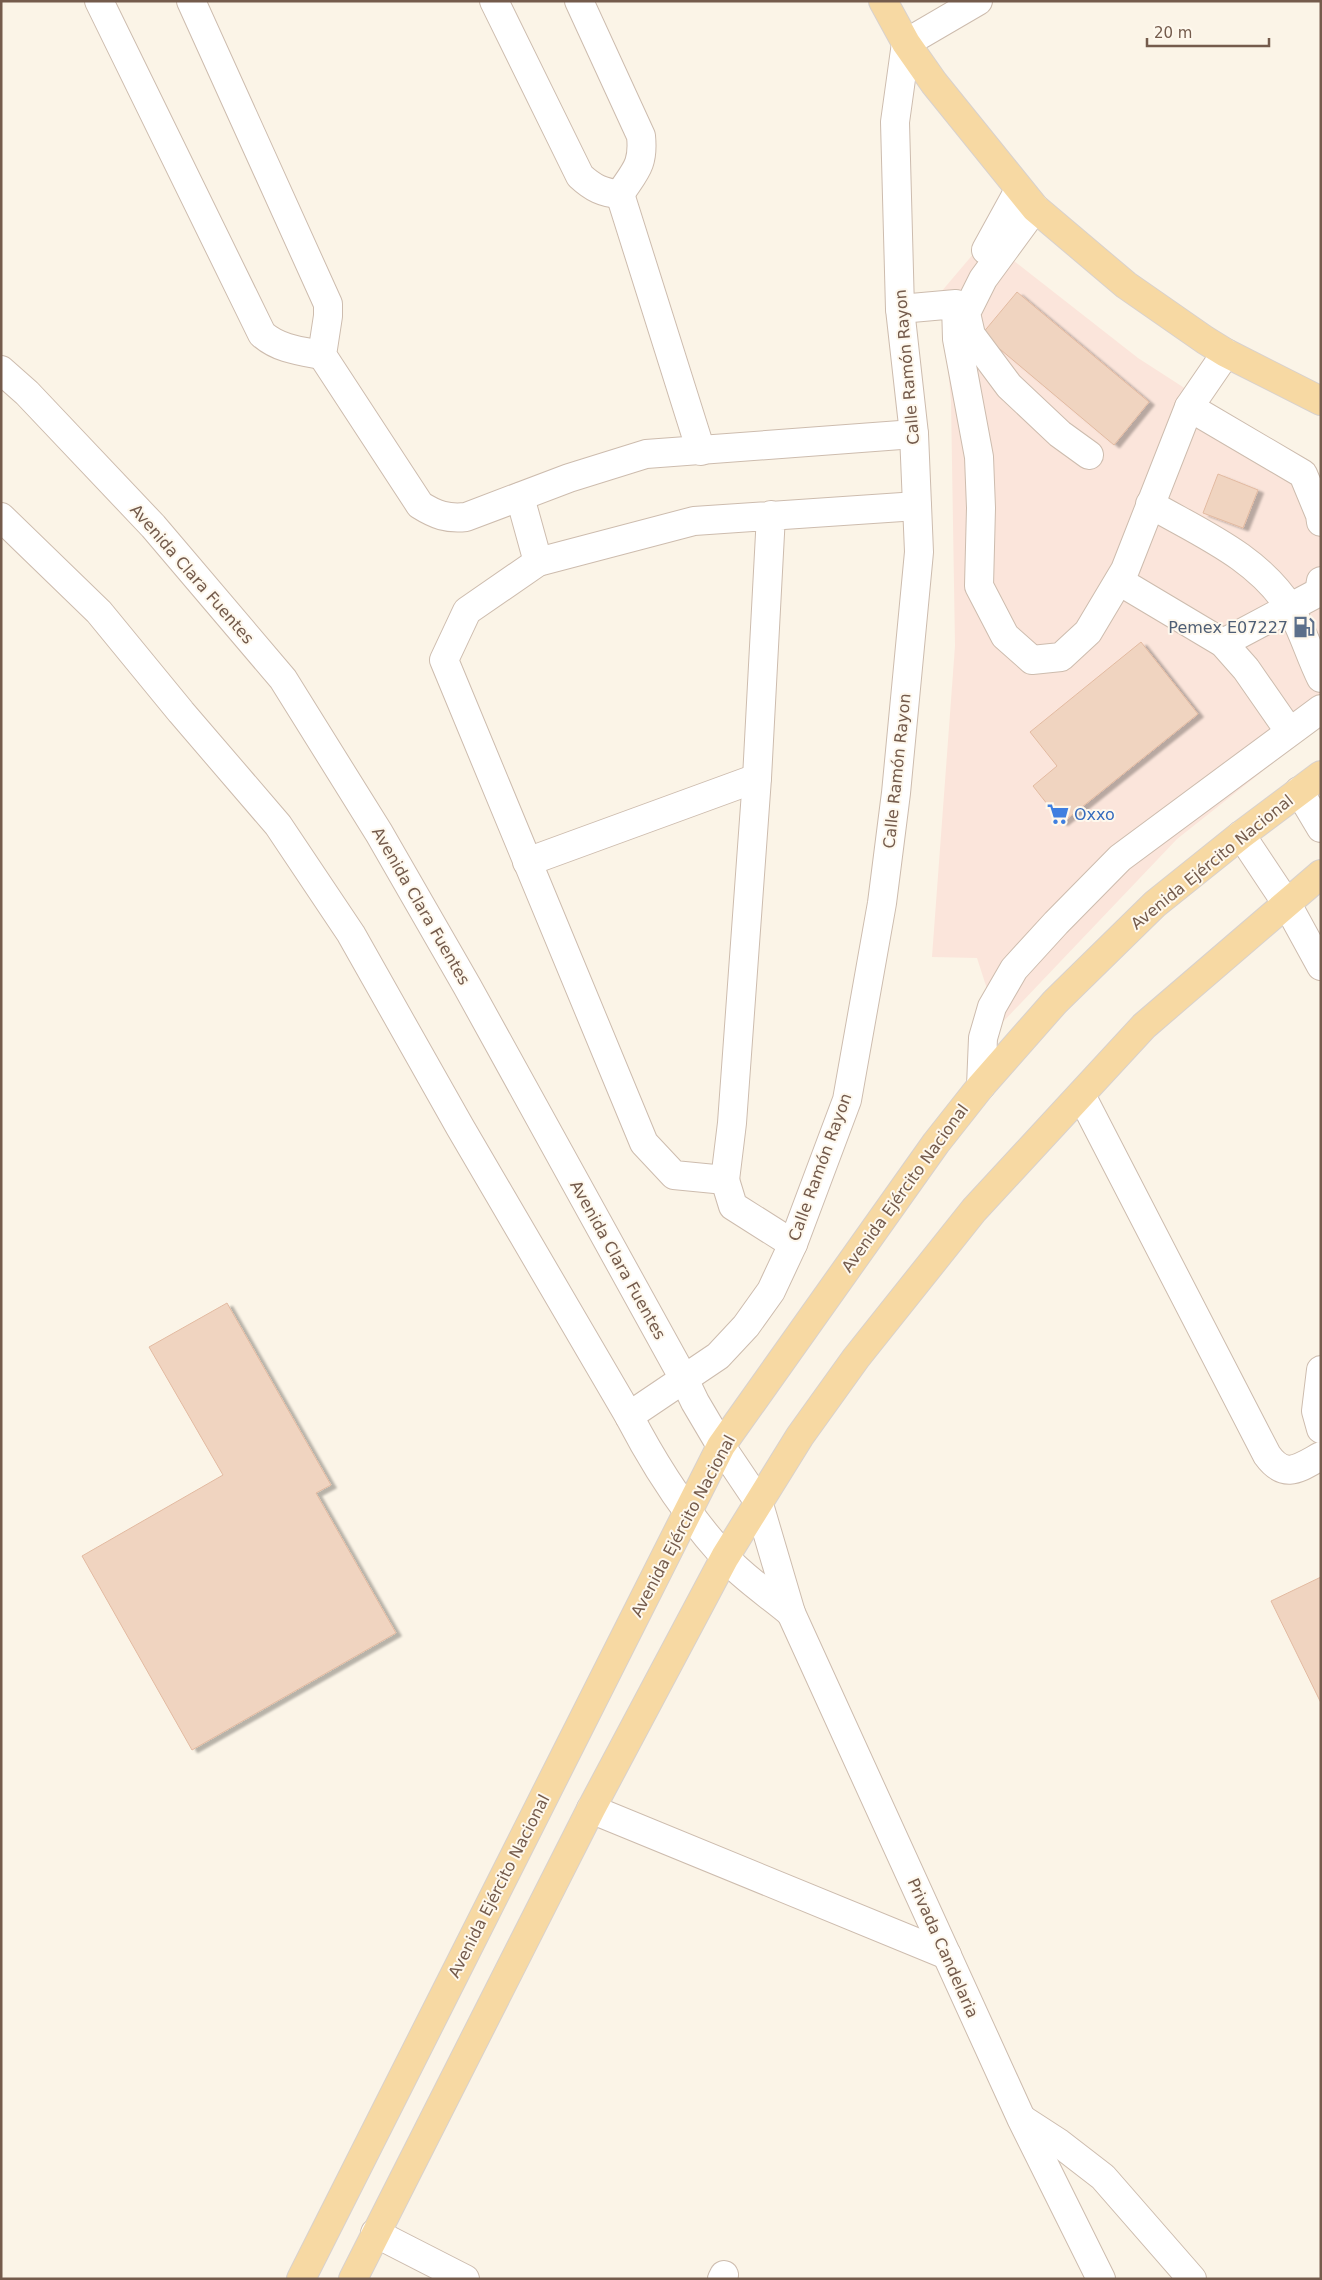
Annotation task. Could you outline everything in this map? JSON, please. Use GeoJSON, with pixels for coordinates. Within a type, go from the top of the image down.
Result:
{"type":"FeatureCollection","features":[{"type":"Feature","properties":{"kind":"main road"},"geometry":{"type":"LineString","coordinates":[[883,1],[906,43],[934,83],[1027,199],[1126,285],[1226,352],[1321,401]]}},
{"type":"Feature","properties":{"kind":"main road","name":"Avenida Ejército Nacional"},"geometry":{"type":"LineString","coordinates":[[302,2279],[721,1446],[936,1143],[981,1086],[1055,1002],[1148,911],[1241,835],[1321,775]]}},
{"type":"Feature","properties":{"kind":"main road"},"geometry":{"type":"LineString","coordinates":[[353,2279],[591,1809],[725,1558],[758,1501],[800,1436],[862,1350],[974,1210],[1144,1026],[1321,874]]}},
{"type":"Feature","properties":{"kind":"street"},"geometry":{"type":"LineString","coordinates":[[99,1],[262,334],[270,342],[283,347],[322,355]]}},
{"type":"Feature","properties":{"kind":"street"},"geometry":{"type":"LineString","coordinates":[[191,1],[328,304],[322,355],[420,505],[433,513],[454,518],[466,517],[569,478],[646,454],[914,434]]}},
{"type":"Feature","properties":{"kind":"street"},"geometry":{"type":"LineString","coordinates":[[494,1],[580,176],[596,189],[606,193],[620,194]]}},
{"type":"Feature","properties":{"kind":"street"},"geometry":{"type":"LineString","coordinates":[[579,1],[641,136],[643,152],[641,162],[620,194]]}},
{"type":"Feature","properties":{"kind":"street"},"geometry":{"type":"LineString","coordinates":[[906,43],[978,1]]}},
{"type":"Feature","properties":{"kind":"street","name":"Calle Ramón Rayon"},"geometry":{"type":"LineString","coordinates":[[629,1416],[718,1356],[746,1326],[771,1291],[793,1244],[847,1100],[882,902],[896,793],[918,559],[914,434],[900,309],[895,122],[906,43]]}},
{"type":"Feature","properties":{"kind":"street"},"geometry":{"type":"LineString","coordinates":[[620,194],[701,451]]}},
{"type":"Feature","properties":{"kind":"street"},"geometry":{"type":"LineString","coordinates":[[1027,199],[956,304],[957,339],[979,457],[981,508],[979,586],[1005,636],[1032,660],[1061,657],[1088,632],[1125,570],[1189,407],[1226,352]]}},
{"type":"Feature","properties":{"kind":"street"},"geometry":{"type":"LineString","coordinates":[[1027,199],[966,313],[972,335],[1010,386],[1060,434],[1089,455]]}},
{"type":"Feature","properties":{"kind":"street"},"geometry":{"type":"LineString","coordinates":[[900,309],[956,304]]}},
{"type":"Feature","properties":{"kind":"street","name":"Avenida Clara Fuentes"},"geometry":{"type":"LineString","coordinates":[[1,370],[27,393],[153,526],[283,679],[379,833],[462,977],[695,1402],[721,1446],[758,1501]]}},
{"type":"Feature","properties":{"kind":"street"},"geometry":{"type":"LineString","coordinates":[[1189,407],[1304,474],[1321,522]]}},
{"type":"Feature","properties":{"kind":"street"},"geometry":{"type":"LineString","coordinates":[[520,497],[538,562]]}},
{"type":"Feature","properties":{"kind":"street"},"geometry":{"type":"LineString","coordinates":[[1150,504],[1223,546],[1260,571],[1290,608],[1321,678]]}},
{"type":"Feature","properties":{"kind":"street"},"geometry":{"type":"LineString","coordinates":[[725,1180],[674,1175],[644,1143],[444,660],[467,611],[538,562],[694,521],[917,506]]}},
{"type":"Feature","properties":{"kind":"street"},"geometry":{"type":"LineString","coordinates":[[771,515],[757,778],[732,1123],[725,1180],[733,1206],[793,1244]]}},
{"type":"Feature","properties":{"kind":"street"},"geometry":{"type":"LineString","coordinates":[[1,517],[99,612],[181,712],[278,825],[350,934],[629,1416],[652,1460],[688,1511],[725,1558]]}},
{"type":"Feature","properties":{"kind":"street"},"geometry":{"type":"LineString","coordinates":[[1119,581],[1223,643],[1246,669],[1289,731]]}},
{"type":"Feature","properties":{"kind":"street"},"geometry":{"type":"LineString","coordinates":[[1223,643],[1319,592],[1321,581]]}},
{"type":"Feature","properties":{"kind":"street"},"geometry":{"type":"LineString","coordinates":[[981,1086],[984,1038],[992,1007],[1014,969],[1120,858],[1321,709]]}},
{"type":"Feature","properties":{"kind":"street"},"geometry":{"type":"LineString","coordinates":[[527,862],[757,778]]}},
{"type":"Feature","properties":{"kind":"street"},"geometry":{"type":"LineString","coordinates":[[1299,791],[1321,828]]}},
{"type":"Feature","properties":{"kind":"street"},"geometry":{"type":"LineString","coordinates":[[1241,835],[1287,904],[1321,966]]}},
{"type":"Feature","properties":{"kind":"street"},"geometry":{"type":"LineString","coordinates":[[1081,1095],[1272,1463],[1282,1469],[1295,1470],[1321,1456]]}},
{"type":"Feature","properties":{"kind":"street"},"geometry":{"type":"LineString","coordinates":[[1321,1370],[1319,1372],[1316,1411],[1321,1429]]}},
{"type":"Feature","properties":{"kind":"street","name":"Privada Candelaria"},"geometry":{"type":"LineString","coordinates":[[758,1501],[792,1613],[1021,2118],[1101,2279]]}},
{"type":"Feature","properties":{"kind":"street","name":"Privada Candelaria"},"geometry":{"type":"LineString","coordinates":[[725,1558],[792,1613]]}},
{"type":"Feature","properties":{"kind":"street"},"geometry":{"type":"LineString","coordinates":[[591,1809],[946,1955]]}},
{"type":"Feature","properties":{"kind":"street"},"geometry":{"type":"LineString","coordinates":[[1021,2118],[1059,2143],[1103,2177],[1192,2279]]}},
{"type":"Feature","properties":{"kind":"street"},"geometry":{"type":"LineString","coordinates":[[375,2233],[465,2279]]}},
{"type":"Feature","properties":{"kind":"shaded area"},"geometry":{"type":"Polygon","coordinates":[[[986,239],[1138,358],[1321,476],[1321,725],[1177,839],[999,1026],[977,958],[932,957],[955,646],[951,401],[941,292],[986,239]]]}},
{"type":"Feature","properties":{"kind":"building"},"geometry":{"type":"Polygon","coordinates":[[[1017,292],[1149,402],[1114,445],[982,334],[1017,292]]]}},
{"type":"Feature","properties":{"kind":"building"},"geometry":{"type":"Polygon","coordinates":[[[1218,474],[1258,490],[1243,528],[1203,513],[1218,474]]]}},
{"type":"Feature","properties":{"kind":"building"},"geometry":{"type":"Polygon","coordinates":[[[1141,642],[1198,714],[1062,823],[1033,786],[1057,766],[1030,732],[1141,642]]]}},
{"type":"Feature","properties":{"kind":"building"},"geometry":{"type":"Polygon","coordinates":[[[227,1303],[331,1485],[316,1493],[396,1633],[192,1750],[82,1556],[223,1475],[149,1347],[227,1303]]]}},
{"type":"Feature","properties":{"kind":"building"},"geometry":{"type":"Polygon","coordinates":[[[1321,1577],[1321,1703],[1271,1601],[1321,1577]]]}},
{"type":"Feature","properties":{"kind":"place","name":"Pemex E07227"},"geometry":{"type":"Point","coordinates":[1304,627]}},
{"type":"Feature","properties":{"kind":"place","name":"Oxxo"},"geometry":{"type":"Point","coordinates":[1058,814]}}]}
